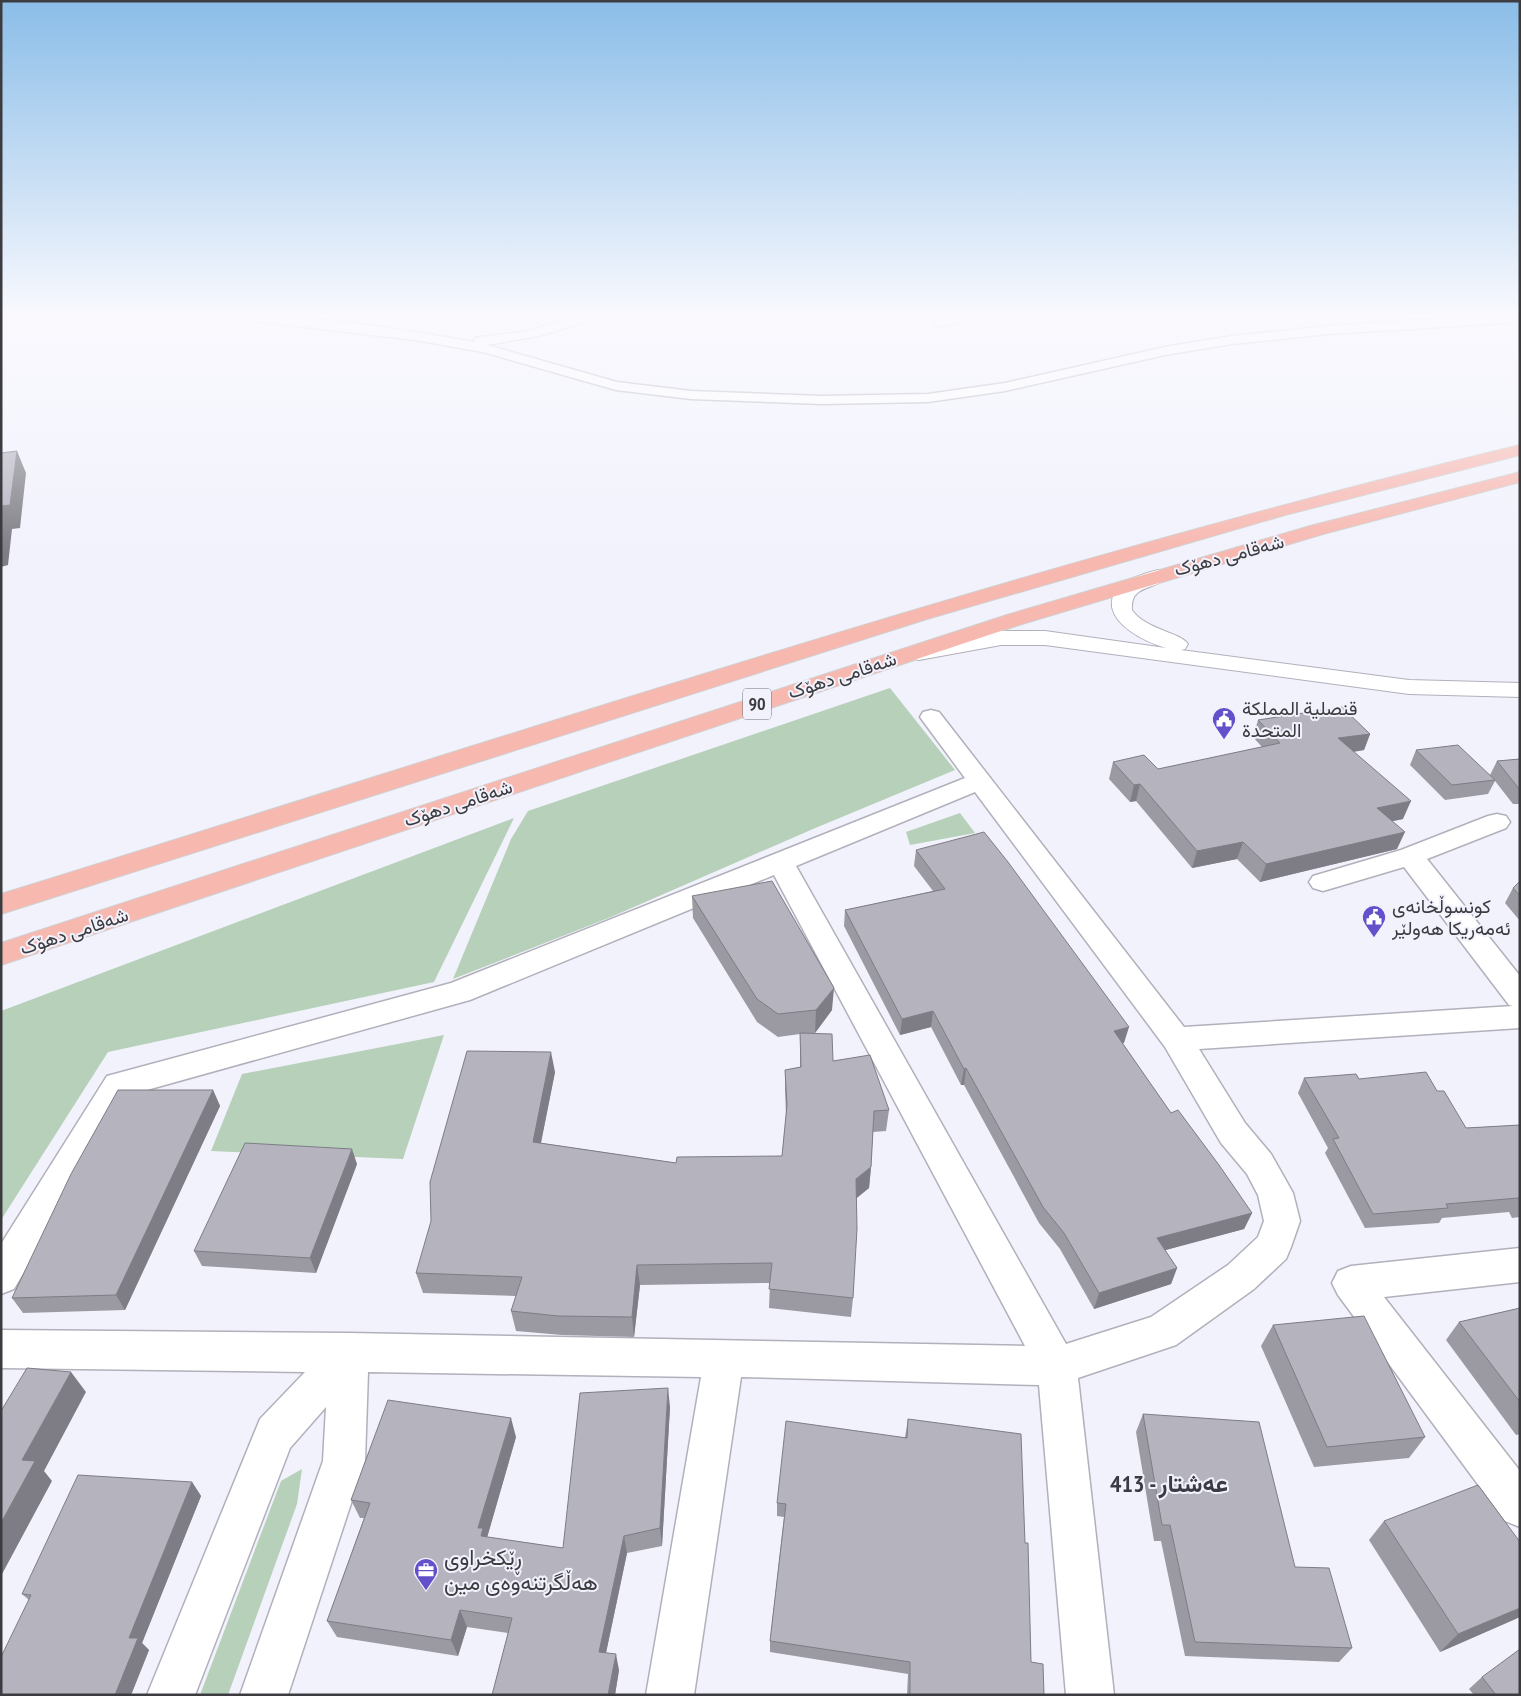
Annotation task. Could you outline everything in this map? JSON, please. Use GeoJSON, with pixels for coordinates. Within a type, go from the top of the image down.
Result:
{"type":"FeatureCollection","features":[{"type":"Feature","properties":{"kind":"highway","name":"شەقامی دهۆک"},"geometry":{"type":"LineString","coordinates":[[1,904],[760,663],[1028,582],[1224,524],[1520,450]]}},
{"type":"Feature","properties":{"kind":"highway","name":"شەقامی دهۆک"},"geometry":{"type":"LineString","coordinates":[[1,954],[898,657],[1168,571],[1453,493],[1520,477]]}},
{"type":"Feature","properties":{"kind":"street"},"geometry":{"type":"LineString","coordinates":[[684,394],[822,400],[928,398],[955,394]]}},
{"type":"Feature","properties":{"kind":"street"},"geometry":{"type":"LineString","coordinates":[[1168,571],[1135,586],[1124,595],[1122,603],[1123,612],[1134,624],[1156,638],[1171,643],[1293,672]]}},
{"type":"Feature","properties":{"kind":"street"},"geometry":{"type":"LineString","coordinates":[[898,657],[996,639],[1045,638],[1409,687],[1520,690]]}},
{"type":"Feature","properties":{"kind":"street"},"geometry":{"type":"LineString","coordinates":[[1,1348],[724,1358],[1057,1366],[1162,1332],[1241,1277],[1272,1247],[1282,1221],[1275,1192],[1259,1164],[1234,1133],[1176,1039],[978,782],[931,717]]}},
{"type":"Feature","properties":{"kind":"street"},"geometry":{"type":"LineString","coordinates":[[1,1278],[118,1085],[459,992],[978,782]]}},
{"type":"Feature","properties":{"kind":"street"},"geometry":{"type":"LineString","coordinates":[[1323,882],[1410,856],[1497,822]]}},
{"type":"Feature","properties":{"kind":"street"},"geometry":{"type":"LineString","coordinates":[[1410,856],[1520,997]]}},
{"type":"Feature","properties":{"kind":"street"},"geometry":{"type":"LineString","coordinates":[[780,861],[1057,1366],[1090,1695]]}},
{"type":"Feature","properties":{"kind":"street"},"geometry":{"type":"LineString","coordinates":[[1176,1039],[1520,1017]]}},
{"type":"Feature","properties":{"kind":"street"},"geometry":{"type":"LineString","coordinates":[[1520,1266],[1350,1283],[1520,1506]]}},
{"type":"Feature","properties":{"kind":"street"},"geometry":{"type":"LineString","coordinates":[[171,1695],[274,1434],[349,1352]]}},
{"type":"Feature","properties":{"kind":"street"},"geometry":{"type":"LineString","coordinates":[[264,1695],[344,1460],[349,1352]]}},
{"type":"Feature","properties":{"kind":"street"},"geometry":{"type":"LineString","coordinates":[[670,1695],[724,1358]]}},
{"type":"Feature","properties":{"kind":"green space"},"geometry":{"type":"Polygon","coordinates":[[[890,688],[955,770],[813,829],[611,917],[453,979],[511,839],[528,811],[890,688]]]}},
{"type":"Feature","properties":{"kind":"green space"},"geometry":{"type":"Polygon","coordinates":[[[960,813],[975,833],[910,845],[906,832],[960,813]]]}},
{"type":"Feature","properties":{"kind":"green space"},"geometry":{"type":"Polygon","coordinates":[[[514,818],[434,982],[108,1052],[1,1220],[1,1011],[514,818]]]}},
{"type":"Feature","properties":{"kind":"green space"},"geometry":{"type":"Polygon","coordinates":[[[444,1035],[403,1159],[211,1151],[242,1074],[444,1035]]]}},
{"type":"Feature","properties":{"kind":"green space"},"geometry":{"type":"Polygon","coordinates":[[[302,1469],[297,1504],[228,1695],[200,1695],[281,1481],[302,1469]]]}},
{"type":"Feature","properties":{"kind":"building"},"geometry":{"type":"Polygon","coordinates":[[[17,451],[10,505],[2,506],[1,515],[1,453],[17,451]]]}},
{"type":"Feature","properties":{"kind":"building"},"geometry":{"type":"Polygon","coordinates":[[[1342,707],[1370,734],[1338,738],[1411,801],[1377,808],[1405,832],[1266,864],[1243,842],[1197,851],[1140,784],[1134,785],[1113,762],[1144,755],[1158,769],[1280,743],[1258,720],[1342,707]]]}},
{"type":"Feature","properties":{"kind":"building"},"geometry":{"type":"Polygon","coordinates":[[[1458,745],[1495,780],[1452,785],[1416,750],[1458,745]]]}},
{"type":"Feature","properties":{"kind":"building"},"geometry":{"type":"Polygon","coordinates":[[[1520,759],[1520,790],[1497,761],[1520,759]]]}},
{"type":"Feature","properties":{"kind":"building"},"geometry":{"type":"Polygon","coordinates":[[[984,832],[1129,1027],[1114,1031],[1171,1113],[1178,1110],[1252,1213],[1157,1238],[1177,1268],[1099,1293],[1064,1233],[1043,1207],[933,1011],[902,1019],[845,910],[945,889],[916,850],[984,832]]]}},
{"type":"Feature","properties":{"kind":"building"},"geometry":{"type":"Polygon","coordinates":[[[772,881],[834,988],[816,1010],[778,1014],[757,999],[692,896],[772,881]]]}},
{"type":"Feature","properties":{"kind":"building"},"geometry":{"type":"Polygon","coordinates":[[[1520,881],[1520,896],[1513,888],[1520,881]]]}},
{"type":"Feature","properties":{"kind":"building"},"geometry":{"type":"Polygon","coordinates":[[[800,1033],[832,1034],[833,1061],[870,1055],[889,1110],[874,1111],[871,1167],[856,1179],[857,1229],[853,1298],[769,1289],[772,1263],[637,1265],[632,1317],[558,1316],[511,1311],[522,1277],[416,1273],[431,1221],[430,1182],[467,1051],[551,1052],[533,1142],[676,1163],[677,1157],[782,1156],[787,1105],[785,1070],[801,1067],[800,1033]]]}},
{"type":"Feature","properties":{"kind":"building"},"geometry":{"type":"Polygon","coordinates":[[[1426,1072],[1437,1091],[1444,1091],[1466,1128],[1520,1125],[1520,1200],[1519,1198],[1446,1204],[1448,1208],[1373,1214],[1333,1139],[1339,1138],[1304,1078],[1356,1074],[1359,1079],[1426,1072]]]}},
{"type":"Feature","properties":{"kind":"building"},"geometry":{"type":"Polygon","coordinates":[[[118,1090],[213,1090],[116,1295],[12,1298],[71,1174],[118,1090]]]}},
{"type":"Feature","properties":{"kind":"building"},"geometry":{"type":"Polygon","coordinates":[[[245,1143],[352,1149],[310,1258],[194,1251],[245,1143]]]}},
{"type":"Feature","properties":{"kind":"building"},"geometry":{"type":"Polygon","coordinates":[[[1520,1308],[1520,1402],[1459,1322],[1520,1308]]]}},
{"type":"Feature","properties":{"kind":"building"},"geometry":{"type":"Polygon","coordinates":[[[1364,1316],[1425,1437],[1327,1447],[1273,1325],[1364,1316]]]}},
{"type":"Feature","properties":{"kind":"building"},"geometry":{"type":"Polygon","coordinates":[[[27,1368],[71,1372],[22,1460],[35,1461],[1,1523],[1,1411],[27,1368]]]}},
{"type":"Feature","properties":{"kind":"building"},"geometry":{"type":"Polygon","coordinates":[[[668,1388],[660,1528],[624,1536],[599,1652],[616,1654],[608,1695],[492,1695],[512,1618],[460,1610],[451,1640],[327,1621],[370,1503],[351,1500],[388,1400],[511,1418],[478,1528],[483,1528],[481,1536],[563,1548],[580,1393],[668,1388]]]}},
{"type":"Feature","properties":{"kind":"building"},"geometry":{"type":"Polygon","coordinates":[[[1143,1414],[1259,1422],[1295,1567],[1329,1568],[1352,1648],[1195,1642],[1170,1525],[1162,1525],[1143,1414]]]}},
{"type":"Feature","properties":{"kind":"building"},"geometry":{"type":"Polygon","coordinates":[[[908,1419],[1021,1434],[1025,1543],[1028,1543],[1031,1662],[1043,1664],[1044,1695],[910,1695],[910,1662],[770,1641],[786,1504],[777,1503],[786,1421],[907,1438],[908,1419]]]}},
{"type":"Feature","properties":{"kind":"building"},"geometry":{"type":"Polygon","coordinates":[[[78,1475],[192,1482],[129,1638],[138,1638],[115,1695],[1,1695],[1,1657],[31,1595],[22,1594],[78,1475]]]}},
{"type":"Feature","properties":{"kind":"building"},"geometry":{"type":"Polygon","coordinates":[[[1478,1485],[1520,1542],[1520,1608],[1458,1634],[1384,1521],[1478,1485]]]}},
{"type":"Feature","properties":{"kind":"building"},"geometry":{"type":"Polygon","coordinates":[[[1520,1649],[1520,1695],[1496,1695],[1482,1677],[1520,1649]]]}},
{"type":"Feature","properties":{"kind":"place","name":"قنصلية المملكة المتحدة"},"geometry":{"type":"Point","coordinates":[1224,740]}},
{"type":"Feature","properties":{"kind":"place","name":"کونسوڵخانەی ئەمەریکا هەولێر"},"geometry":{"type":"Point","coordinates":[1374,938]}},
{"type":"Feature","properties":{"kind":"place","name":"ڕێکخراوی هەڵگرتنەوەی مین"},"geometry":{"type":"Point","coordinates":[426,1591]}},
{"type":"Feature","properties":{"kind":"district","name":"عه‌شتار - 413"},"geometry":{"type":"Point","coordinates":[1169,1484]}}]}
